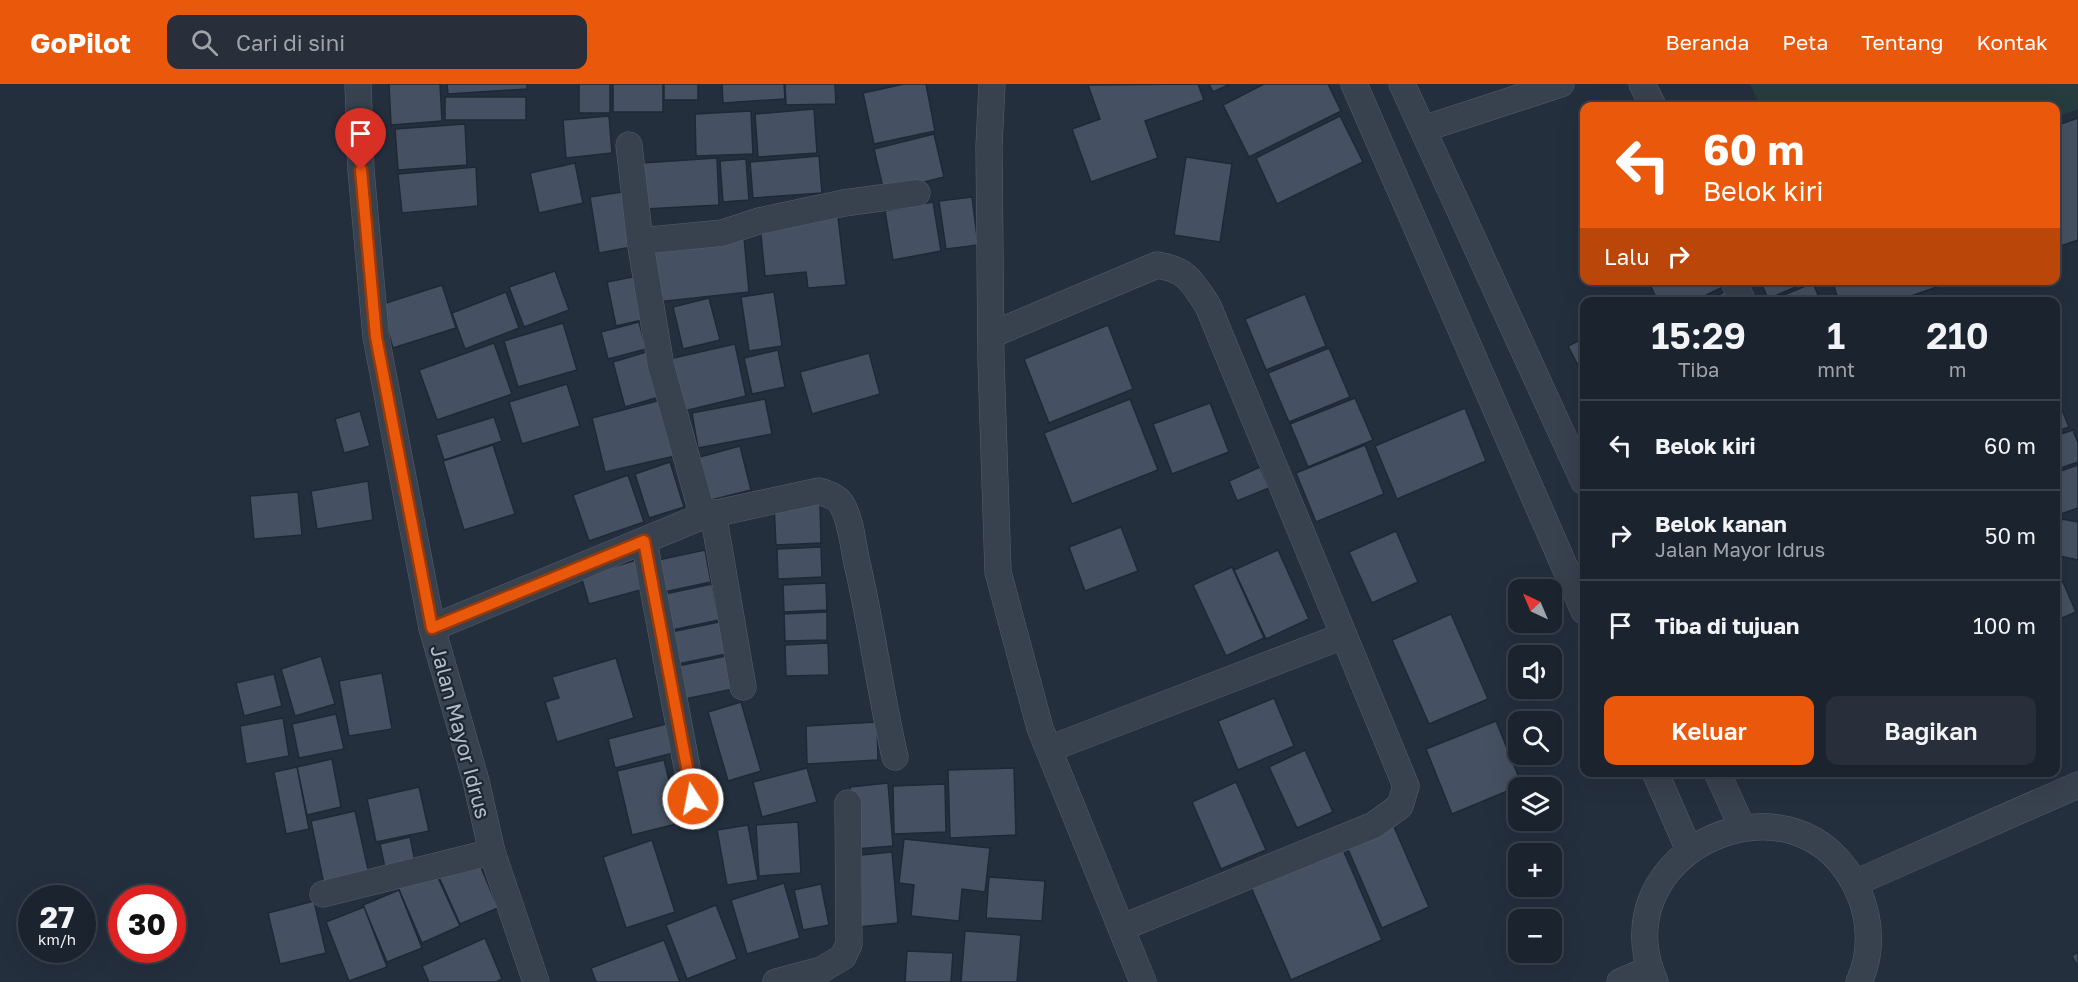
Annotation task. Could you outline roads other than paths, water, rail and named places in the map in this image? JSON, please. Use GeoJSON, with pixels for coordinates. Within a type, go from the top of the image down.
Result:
{"type":"FeatureCollection","features":[{"type":"Feature","properties":{"kind":"street","name":"Jalan Mayor Idrus"},"geometry":{"type":"LineString","coordinates":[[358,84],[361,170],[376,337],[432,628],[476,781],[492,852],[536,982]]}},
{"type":"Feature","properties":{"kind":"street"},"geometry":{"type":"LineString","coordinates":[[992,84],[989,146],[991,335],[998,572],[1041,728],[1143,982]]}},
{"type":"Feature","properties":{"kind":"street"},"geometry":{"type":"LineString","coordinates":[[1354,84],[1580,602]]}},
{"type":"Feature","properties":{"kind":"street"},"geometry":{"type":"LineString","coordinates":[[1402,84],[1580,473]]}},
{"type":"Feature","properties":{"kind":"street"},"geometry":{"type":"LineString","coordinates":[[1423,129],[1561,84]]}},
{"type":"Feature","properties":{"kind":"street"},"geometry":{"type":"LineString","coordinates":[[1642,84],[1651,102]]}},
{"type":"Feature","properties":{"kind":"street"},"geometry":{"type":"LineString","coordinates":[[629,145],[640,241],[661,366],[708,514],[743,687]]}},
{"type":"Feature","properties":{"kind":"street"},"geometry":{"type":"LineString","coordinates":[[640,241],[722,233],[770,218],[844,203],[917,193]]}},
{"type":"Feature","properties":{"kind":"street"},"geometry":{"type":"LineString","coordinates":[[991,335],[1157,265],[1173,268],[1188,275],[1208,306],[1406,786],[1400,806],[1374,825],[1121,928]]}},
{"type":"Feature","properties":{"kind":"street"},"geometry":{"type":"LineString","coordinates":[[432,628],[708,514],[819,491],[831,494],[842,504],[872,629],[878,683],[895,757]]}},
{"type":"Feature","properties":{"kind":"street"},"geometry":{"type":"LineString","coordinates":[[644,541],[693,799]]}},
{"type":"Feature","properties":{"kind":"street"},"geometry":{"type":"LineString","coordinates":[[1049,748],[1344,636]]}},
{"type":"Feature","properties":{"kind":"street"},"geometry":{"type":"LineString","coordinates":[[1657,777],[1689,850]]}},
{"type":"Feature","properties":{"kind":"street"},"geometry":{"type":"LineString","coordinates":[[1719,777],[1742,827]]}},
{"type":"Feature","properties":{"kind":"street"},"geometry":{"type":"LineString","coordinates":[[1855,883],[2078,785]]}},
{"type":"Feature","properties":{"kind":"street"},"geometry":{"type":"LineString","coordinates":[[776,982],[821,970],[843,957],[849,944],[848,803]]}},
{"type":"Feature","properties":{"kind":"street"},"geometry":{"type":"LineString","coordinates":[[1620,982],[1652,975],[1646,936],[1651,904],[1660,884],[1689,850],[1714,836],[1742,827],[1780,829],[1815,842],[1844,867],[1855,883],[1864,905],[1869,927],[1868,951],[1859,982]]}},
{"type":"Feature","properties":{"kind":"street"},"geometry":{"type":"LineString","coordinates":[[323,894],[492,852]]}}]}
